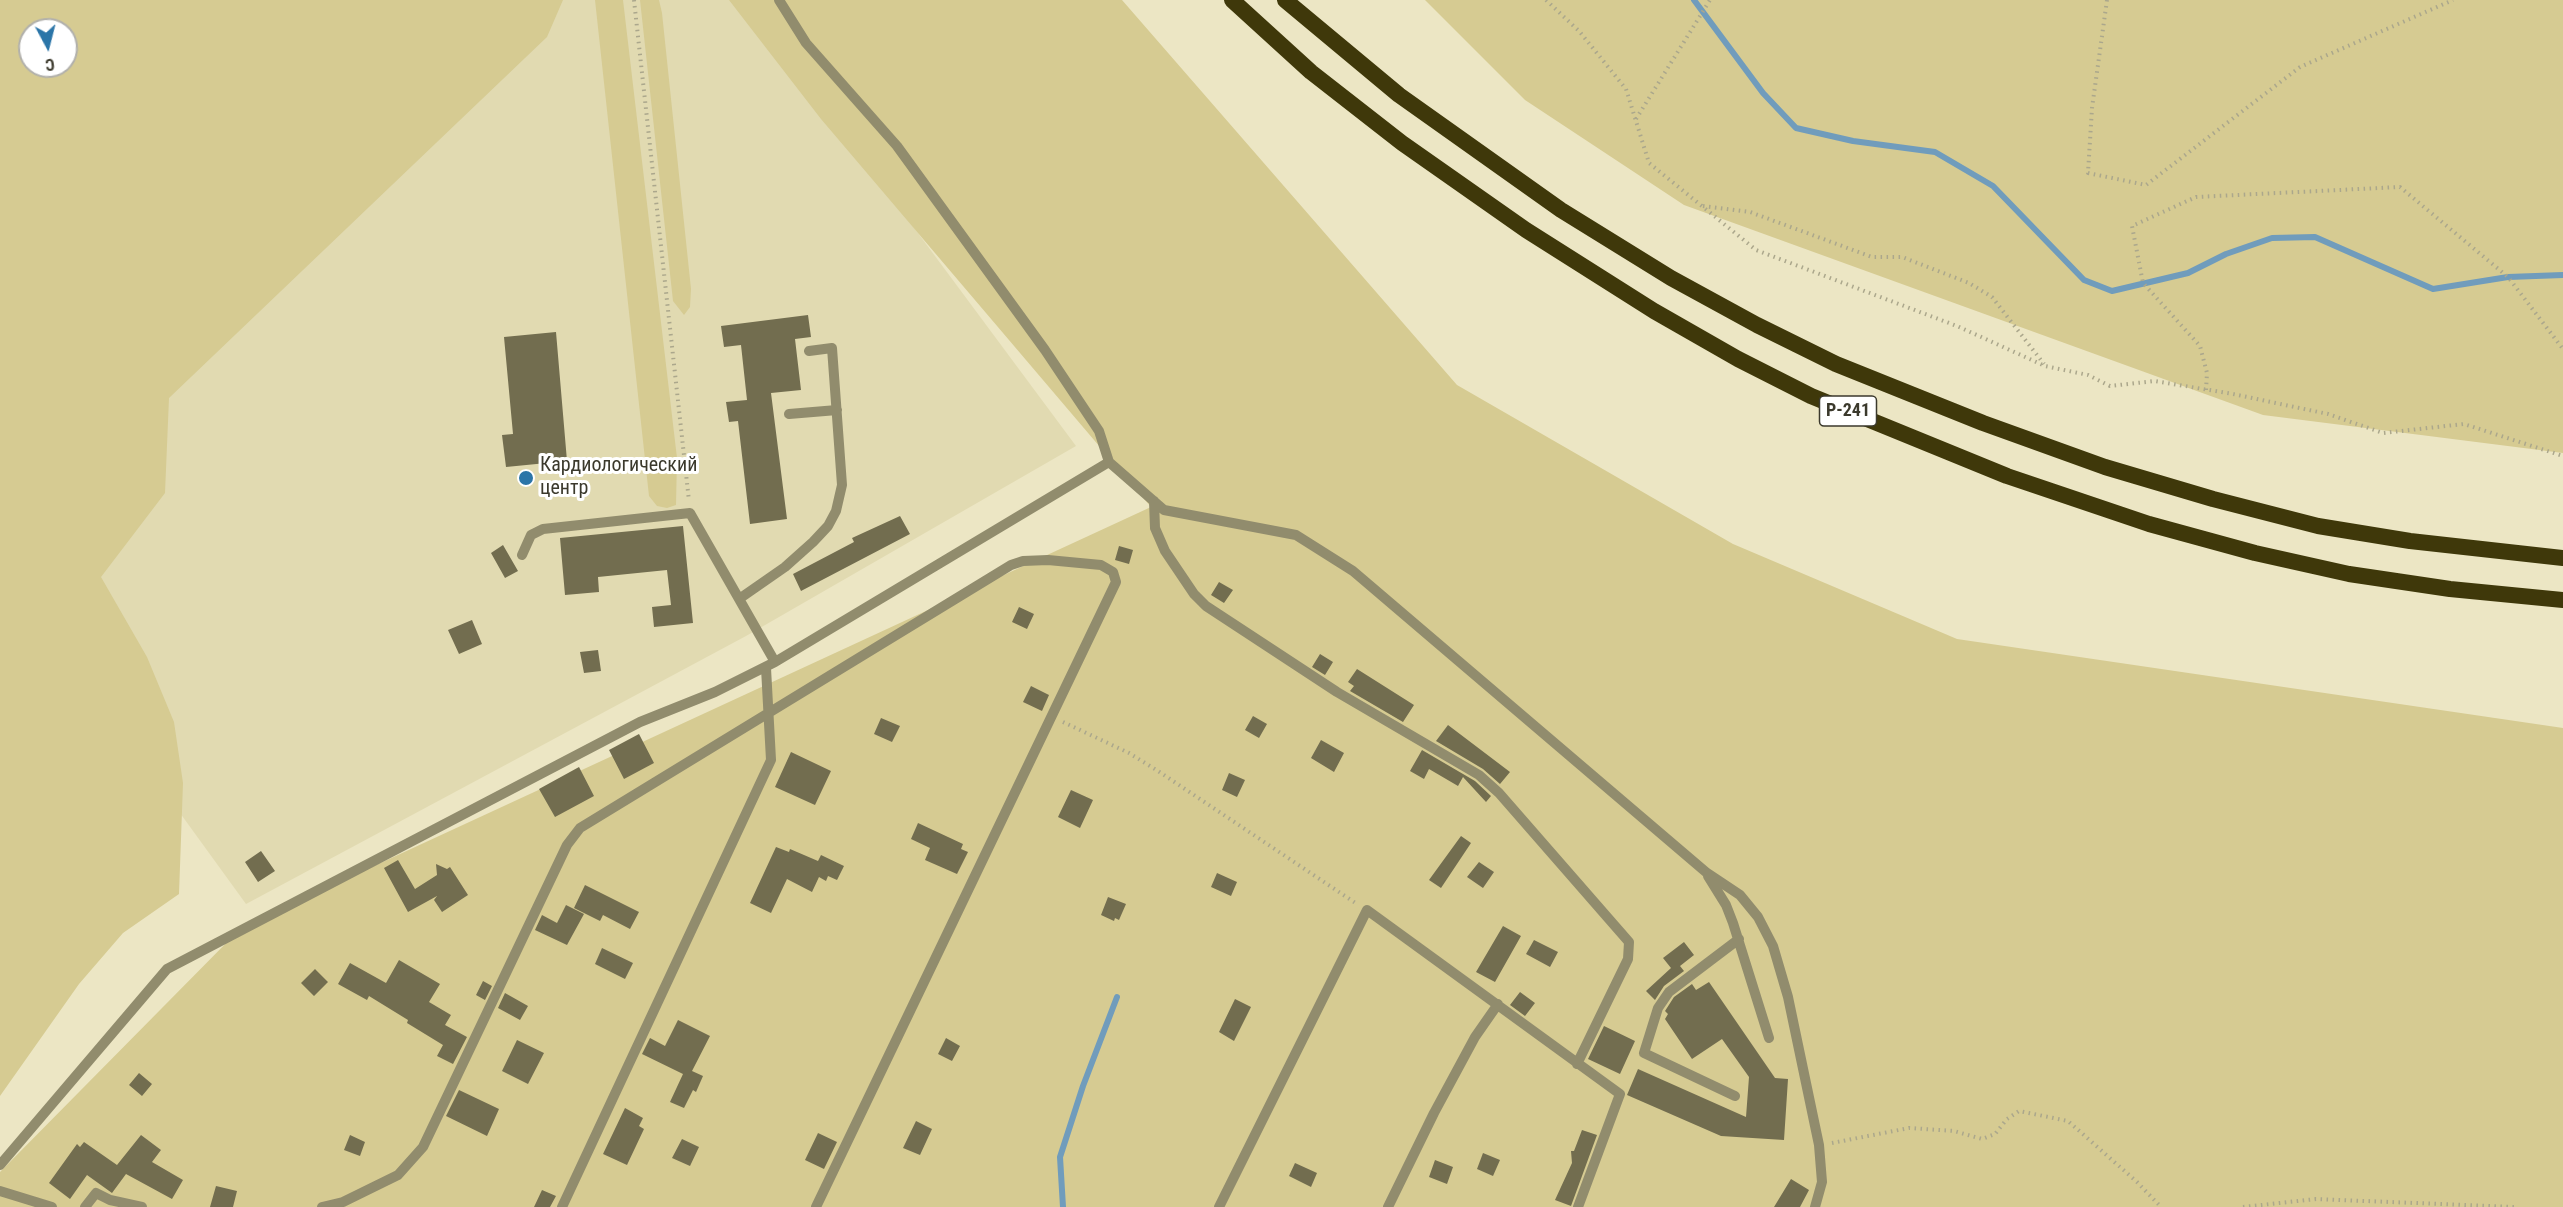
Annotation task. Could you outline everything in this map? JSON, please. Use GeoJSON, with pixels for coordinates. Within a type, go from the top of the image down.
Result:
{"type":"FeatureCollection","features":[{"type":"Feature","properties":{"kind":"highway","name":"Р-241"},"geometry":{"type":"LineString","coordinates":[[1232,0],[1311,72],[1393,136],[1526,230],[1654,311],[1738,359],[1811,396],[2007,476],[2149,524],[2254,554],[2360,576],[2450,589],[2563,600]]}},
{"type":"Feature","properties":{"kind":"highway","name":"Р-241"},"geometry":{"type":"LineString","coordinates":[[1285,0],[1399,95],[1561,210],[1671,278],[1757,325],[1836,364],[1983,423],[2104,467],[2213,499],[2318,526],[2398,539],[2563,558]]}},
{"type":"Feature","properties":{"kind":"lane"},"geometry":{"type":"LineString","coordinates":[[779,0],[806,43],[897,146],[1045,350],[1099,431],[1109,462],[1164,510],[1189,517],[1296,535],[1353,570],[1707,873],[1740,895],[1758,916],[1773,946],[1788,998],[1819,1145],[1822,1182],[1815,1207]]}},
{"type":"Feature","properties":{"kind":"lane"},"geometry":{"type":"LineString","coordinates":[[739,599],[785,567],[813,542],[828,526],[836,511],[842,485],[832,348],[809,351]]}},
{"type":"Feature","properties":{"kind":"lane"},"geometry":{"type":"LineString","coordinates":[[789,414],[837,410]]}},
{"type":"Feature","properties":{"kind":"lane"},"geometry":{"type":"LineString","coordinates":[[0,1166],[167,969],[640,722],[770,665],[1109,462]]}},
{"type":"Feature","properties":{"kind":"lane"},"geometry":{"type":"LineString","coordinates":[[1154,501],[1155,528],[1165,551],[1194,594],[1206,606],[1337,692],[1479,775],[1499,793],[1629,942],[1628,959],[1577,1064]]}},
{"type":"Feature","properties":{"kind":"lane"},"geometry":{"type":"LineString","coordinates":[[522,555],[531,535],[543,529],[690,513],[739,599],[770,665],[771,760],[562,1207]]}},
{"type":"Feature","properties":{"kind":"lane"},"geometry":{"type":"LineString","coordinates":[[322,1207],[343,1202],[398,1175],[423,1147],[567,845],[580,828],[1011,565],[1023,561],[1048,560],[1101,565],[1113,572],[1116,582],[816,1207]]}},
{"type":"Feature","properties":{"kind":"lane"},"geometry":{"type":"LineString","coordinates":[[1707,873],[1726,905],[1739,939],[1769,1038]]}},
{"type":"Feature","properties":{"kind":"lane"},"geometry":{"type":"LineString","coordinates":[[1219,1207],[1367,910],[1620,1094],[1578,1207]]}},
{"type":"Feature","properties":{"kind":"lane"},"geometry":{"type":"LineString","coordinates":[[1735,1096],[1644,1053],[1658,1008],[1669,992],[1739,939]]}},
{"type":"Feature","properties":{"kind":"lane"},"geometry":{"type":"LineString","coordinates":[[1388,1207],[1434,1113],[1476,1037],[1498,1004]]}},
{"type":"Feature","properties":{"kind":"lane"},"geometry":{"type":"LineString","coordinates":[[0,1191],[52,1207]]}},
{"type":"Feature","properties":{"kind":"lane"},"geometry":{"type":"LineString","coordinates":[[85,1207],[96,1193],[110,1200],[142,1207]]}},
{"type":"Feature","properties":{"kind":"path"},"geometry":{"type":"LineString","coordinates":[[634,0],[690,513]]}},
{"type":"Feature","properties":{"kind":"path"},"geometry":{"type":"LineString","coordinates":[[1546,0],[1579,31],[1626,89],[1649,163],[1756,250],[1957,326],[2045,366],[2088,375],[2110,386],[2155,381],[2328,414],[2383,433],[2464,424],[2563,456]]}},
{"type":"Feature","properties":{"kind":"path"},"geometry":{"type":"LineString","coordinates":[[1635,120],[1710,0]]}},
{"type":"Feature","properties":{"kind":"path"},"geometry":{"type":"LineString","coordinates":[[2107,0],[2092,108],[2088,173],[2146,185],[2300,67],[2453,0]]}},
{"type":"Feature","properties":{"kind":"path"},"geometry":{"type":"LineString","coordinates":[[2206,390],[2207,374],[2200,345],[2143,283],[2132,226],[2196,197],[2400,187],[2508,277],[2563,349]]}},
{"type":"Feature","properties":{"kind":"path"},"geometry":{"type":"LineString","coordinates":[[1702,206],[1750,212],[1872,257],[1902,257],[1969,283],[1992,297],[2045,366]]}},
{"type":"Feature","properties":{"kind":"path"},"geometry":{"type":"LineString","coordinates":[[1051,716],[1129,753],[1367,910]]}},
{"type":"Feature","properties":{"kind":"path"},"geometry":{"type":"LineString","coordinates":[[1819,1145],[1909,1128],[1954,1131],[1982,1139],[1995,1134],[2007,1119],[2019,1111],[2068,1121],[2137,1182],[2161,1207]]}},
{"type":"Feature","properties":{"kind":"path"},"geometry":{"type":"LineString","coordinates":[[2243,1207],[2316,1199],[2514,1207]]}},
{"type":"Feature","properties":{"kind":"shaded area"},"geometry":{"type":"Polygon","coordinates":[[[0,0],[563,0],[547,37],[169,398],[165,493],[101,577],[147,657],[174,722],[183,783],[179,894],[123,933],[79,984],[0,1096],[0,0]]]}},
{"type":"Feature","properties":{"kind":"shaded area","name":"Кардиологический центр"},"geometry":{"type":"Polygon","coordinates":[[[489,0],[745,0],[1076,446],[746,636],[246,904],[114,722],[0,510],[489,0]]]}},
{"type":"Feature","properties":{"kind":"shaded area"},"geometry":{"type":"Polygon","coordinates":[[[595,0],[623,0],[677,458],[676,505],[667,508],[657,506],[649,496],[595,0]]]}},
{"type":"Feature","properties":{"kind":"shaded area"},"geometry":{"type":"Polygon","coordinates":[[[640,0],[659,0],[662,13],[691,289],[690,307],[684,315],[673,301],[640,0]]]}},
{"type":"Feature","properties":{"kind":"shaded area"},"geometry":{"type":"Polygon","coordinates":[[[729,0],[1122,0],[1457,385],[1733,544],[1957,639],[2563,728],[2563,1207],[0,1207],[0,1172],[242,927],[1151,507],[821,119],[729,0]]]}},
{"type":"Feature","properties":{"kind":"shaded area"},"geometry":{"type":"Polygon","coordinates":[[[1425,0],[2563,0],[2563,453],[2263,415],[1684,205],[1525,100],[1425,0]]]}},
{"type":"Feature","properties":{"kind":"building"},"geometry":{"type":"Polygon","coordinates":[[[808,315],[811,337],[795,339],[801,390],[771,393],[787,519],[750,524],[738,421],[729,422],[726,402],[747,400],[741,345],[724,347],[721,326],[808,315]]]}},
{"type":"Feature","properties":{"kind":"building"},"geometry":{"type":"Polygon","coordinates":[[[556,332],[567,461],[506,467],[502,435],[513,434],[504,337],[556,332]]]}},
{"type":"Feature","properties":{"kind":"building"},"geometry":{"type":"Polygon","coordinates":[[[900,516],[910,534],[801,591],[793,574],[854,542],[852,538],[900,516]]]}},
{"type":"Feature","properties":{"kind":"building"},"geometry":{"type":"Polygon","coordinates":[[[683,526],[693,623],[654,627],[652,607],[671,605],[667,570],[598,577],[599,592],[565,595],[560,538],[683,526]]]}},
{"type":"Feature","properties":{"kind":"building"},"geometry":{"type":"Polygon","coordinates":[[[503,545],[518,571],[505,578],[491,553],[503,545]]]}},
{"type":"Feature","properties":{"kind":"building"},"geometry":{"type":"Polygon","coordinates":[[[1119,546],[1133,550],[1129,564],[1115,560],[1119,546]]]}},
{"type":"Feature","properties":{"kind":"building"},"geometry":{"type":"Polygon","coordinates":[[[1219,582],[1233,590],[1224,603],[1211,595],[1219,582]]]}},
{"type":"Feature","properties":{"kind":"building"},"geometry":{"type":"Polygon","coordinates":[[[1019,607],[1034,614],[1027,629],[1012,622],[1019,607]]]}},
{"type":"Feature","properties":{"kind":"building"},"geometry":{"type":"Polygon","coordinates":[[[472,620],[482,644],[459,654],[448,630],[472,620]]]}},
{"type":"Feature","properties":{"kind":"building"},"geometry":{"type":"Polygon","coordinates":[[[598,650],[601,671],[584,673],[580,652],[598,650]]]}},
{"type":"Feature","properties":{"kind":"building"},"geometry":{"type":"Polygon","coordinates":[[[1320,654],[1333,662],[1325,675],[1312,667],[1320,654]]]}},
{"type":"Feature","properties":{"kind":"building"},"geometry":{"type":"Polygon","coordinates":[[[1357,669],[1414,705],[1403,722],[1350,691],[1354,686],[1348,682],[1357,669]]]}},
{"type":"Feature","properties":{"kind":"building"},"geometry":{"type":"Polygon","coordinates":[[[1031,686],[1049,695],[1042,711],[1023,702],[1031,686]]]}},
{"type":"Feature","properties":{"kind":"building"},"geometry":{"type":"Polygon","coordinates":[[[1253,716],[1267,724],[1259,738],[1245,730],[1253,716]]]}},
{"type":"Feature","properties":{"kind":"building"},"geometry":{"type":"Polygon","coordinates":[[[881,718],[900,726],[892,742],[874,734],[881,718]]]}},
{"type":"Feature","properties":{"kind":"building"},"geometry":{"type":"Polygon","coordinates":[[[1448,725],[1510,772],[1500,784],[1483,769],[1436,741],[1448,725]]]}},
{"type":"Feature","properties":{"kind":"building"},"geometry":{"type":"Polygon","coordinates":[[[639,734],[654,763],[624,779],[609,750],[639,734]]]}},
{"type":"Feature","properties":{"kind":"building"},"geometry":{"type":"Polygon","coordinates":[[[1321,740],[1344,753],[1334,772],[1311,758],[1321,740]]]}},
{"type":"Feature","properties":{"kind":"building"},"geometry":{"type":"Polygon","coordinates":[[[1422,750],[1475,781],[1491,796],[1486,802],[1463,777],[1458,786],[1429,769],[1424,779],[1410,771],[1422,750]]]}},
{"type":"Feature","properties":{"kind":"building"},"geometry":{"type":"Polygon","coordinates":[[[791,752],[831,771],[815,805],[775,787],[791,752]]]}},
{"type":"Feature","properties":{"kind":"building"},"geometry":{"type":"Polygon","coordinates":[[[579,767],[594,796],[555,817],[539,789],[579,767]]]}},
{"type":"Feature","properties":{"kind":"building"},"geometry":{"type":"Polygon","coordinates":[[[1229,773],[1245,780],[1237,797],[1222,790],[1229,773]]]}},
{"type":"Feature","properties":{"kind":"building"},"geometry":{"type":"Polygon","coordinates":[[[1071,790],[1093,800],[1080,828],[1058,817],[1071,790]]]}},
{"type":"Feature","properties":{"kind":"building"},"geometry":{"type":"Polygon","coordinates":[[[918,823],[963,844],[961,849],[968,852],[957,874],[925,860],[930,848],[911,839],[918,823]]]}},
{"type":"Feature","properties":{"kind":"building"},"geometry":{"type":"Polygon","coordinates":[[[1461,836],[1471,843],[1441,888],[1429,880],[1461,836]]]}},
{"type":"Feature","properties":{"kind":"building"},"geometry":{"type":"Polygon","coordinates":[[[776,847],[789,852],[790,849],[818,861],[821,855],[844,866],[837,880],[828,876],[826,881],[819,877],[812,892],[787,879],[771,913],[750,903],[776,847]]]}},
{"type":"Feature","properties":{"kind":"building"},"geometry":{"type":"Polygon","coordinates":[[[261,851],[275,871],[258,882],[245,862],[261,851]]]}},
{"type":"Feature","properties":{"kind":"building"},"geometry":{"type":"Polygon","coordinates":[[[398,860],[415,889],[437,875],[436,864],[447,869],[450,867],[468,895],[442,912],[434,900],[437,896],[408,912],[384,868],[398,860]]]}},
{"type":"Feature","properties":{"kind":"building"},"geometry":{"type":"Polygon","coordinates":[[[1479,862],[1494,872],[1483,888],[1467,877],[1479,862]]]}},
{"type":"Feature","properties":{"kind":"building"},"geometry":{"type":"Polygon","coordinates":[[[1217,873],[1237,882],[1231,896],[1211,887],[1217,873]]]}},
{"type":"Feature","properties":{"kind":"building"},"geometry":{"type":"Polygon","coordinates":[[[585,885],[639,912],[630,929],[603,915],[600,921],[574,908],[585,885]]]}},
{"type":"Feature","properties":{"kind":"building"},"geometry":{"type":"Polygon","coordinates":[[[1108,897],[1126,904],[1119,920],[1115,918],[1114,921],[1101,915],[1108,897]]]}},
{"type":"Feature","properties":{"kind":"building"},"geometry":{"type":"Polygon","coordinates":[[[566,905],[584,914],[567,945],[535,930],[542,915],[557,923],[566,905]]]}},
{"type":"Feature","properties":{"kind":"building"},"geometry":{"type":"Polygon","coordinates":[[[1503,926],[1521,936],[1495,982],[1476,972],[1503,926]]]}},
{"type":"Feature","properties":{"kind":"building"},"geometry":{"type":"Polygon","coordinates":[[[1534,940],[1558,952],[1550,967],[1526,954],[1534,940]]]}},
{"type":"Feature","properties":{"kind":"building"},"geometry":{"type":"Polygon","coordinates":[[[1684,942],[1694,955],[1680,966],[1684,971],[1664,986],[1655,1000],[1646,991],[1671,968],[1663,958],[1684,942]]]}},
{"type":"Feature","properties":{"kind":"building"},"geometry":{"type":"Polygon","coordinates":[[[602,948],[633,963],[625,979],[595,964],[602,948]]]}},
{"type":"Feature","properties":{"kind":"building"},"geometry":{"type":"Polygon","coordinates":[[[399,960],[440,984],[429,1002],[451,1015],[445,1025],[467,1037],[453,1064],[437,1056],[443,1045],[407,1023],[408,1020],[369,996],[367,1000],[338,984],[350,963],[386,983],[399,960]]]}},
{"type":"Feature","properties":{"kind":"building"},"geometry":{"type":"Polygon","coordinates":[[[315,969],[328,982],[314,996],[301,983],[315,969]]]}},
{"type":"Feature","properties":{"kind":"building"},"geometry":{"type":"Polygon","coordinates":[[[483,981],[492,986],[485,1000],[476,995],[483,981]]]}},
{"type":"Feature","properties":{"kind":"building"},"geometry":{"type":"Polygon","coordinates":[[[1709,982],[1775,1078],[1788,1079],[1784,1140],[1721,1136],[1627,1095],[1638,1069],[1746,1117],[1749,1077],[1722,1039],[1692,1059],[1665,1019],[1668,1014],[1665,1011],[1674,997],[1692,984],[1696,990],[1709,982]]]}},
{"type":"Feature","properties":{"kind":"building"},"geometry":{"type":"Polygon","coordinates":[[[1520,992],[1535,1003],[1525,1016],[1510,1005],[1520,992]]]}},
{"type":"Feature","properties":{"kind":"building"},"geometry":{"type":"Polygon","coordinates":[[[505,993],[528,1006],[520,1020],[498,1008],[505,993]]]}},
{"type":"Feature","properties":{"kind":"building"},"geometry":{"type":"Polygon","coordinates":[[[1235,999],[1251,1007],[1234,1041],[1219,1032],[1235,999]]]}},
{"type":"Feature","properties":{"kind":"building"},"geometry":{"type":"Polygon","coordinates":[[[678,1020],[710,1036],[692,1071],[703,1076],[696,1092],[693,1090],[684,1108],[670,1102],[683,1074],[642,1054],[650,1038],[665,1046],[678,1020]]]}},
{"type":"Feature","properties":{"kind":"building"},"geometry":{"type":"Polygon","coordinates":[[[1604,1026],[1635,1041],[1620,1074],[1588,1059],[1604,1026]]]}},
{"type":"Feature","properties":{"kind":"building"},"geometry":{"type":"Polygon","coordinates":[[[946,1038],[960,1046],[952,1061],[938,1054],[946,1038]]]}},
{"type":"Feature","properties":{"kind":"building"},"geometry":{"type":"Polygon","coordinates":[[[517,1040],[544,1053],[528,1084],[502,1071],[517,1040]]]}},
{"type":"Feature","properties":{"kind":"building"},"geometry":{"type":"Polygon","coordinates":[[[139,1073],[152,1084],[142,1096],[129,1085],[139,1073]]]}},
{"type":"Feature","properties":{"kind":"building"},"geometry":{"type":"Polygon","coordinates":[[[459,1090],[499,1109],[487,1136],[446,1116],[459,1090]]]}},
{"type":"Feature","properties":{"kind":"building"},"geometry":{"type":"Polygon","coordinates":[[[625,1108],[643,1118],[639,1126],[644,1129],[627,1165],[603,1154],[625,1108]]]}},
{"type":"Feature","properties":{"kind":"building"},"geometry":{"type":"Polygon","coordinates":[[[916,1121],[932,1129],[920,1155],[903,1148],[916,1121]]]}},
{"type":"Feature","properties":{"kind":"building"},"geometry":{"type":"Polygon","coordinates":[[[1582,1130],[1597,1135],[1571,1206],[1555,1200],[1572,1163],[1571,1151],[1574,1151],[1582,1130]]]}},
{"type":"Feature","properties":{"kind":"building"},"geometry":{"type":"Polygon","coordinates":[[[818,1133],[837,1142],[824,1169],[805,1160],[818,1133]]]}},
{"type":"Feature","properties":{"kind":"building"},"geometry":{"type":"Polygon","coordinates":[[[141,1135],[161,1150],[152,1162],[183,1180],[172,1199],[126,1174],[112,1193],[87,1175],[70,1199],[49,1183],[77,1144],[80,1147],[84,1142],[117,1165],[141,1135]]]}},
{"type":"Feature","properties":{"kind":"building"},"geometry":{"type":"Polygon","coordinates":[[[350,1135],[365,1142],[360,1156],[344,1150],[350,1135]]]}},
{"type":"Feature","properties":{"kind":"building"},"geometry":{"type":"Polygon","coordinates":[[[682,1139],[699,1147],[690,1166],[672,1158],[682,1139]]]}},
{"type":"Feature","properties":{"kind":"building"},"geometry":{"type":"Polygon","coordinates":[[[1483,1153],[1500,1160],[1493,1176],[1477,1169],[1483,1153]]]}},
{"type":"Feature","properties":{"kind":"building"},"geometry":{"type":"Polygon","coordinates":[[[1435,1160],[1453,1167],[1447,1184],[1429,1177],[1435,1160]]]}},
{"type":"Feature","properties":{"kind":"building"},"geometry":{"type":"Polygon","coordinates":[[[1295,1163],[1317,1173],[1311,1187],[1289,1176],[1295,1163]]]}},
{"type":"Feature","properties":{"kind":"building"},"geometry":{"type":"Polygon","coordinates":[[[1791,1179],[1809,1190],[1800,1207],[1774,1207],[1791,1179]]]}},
{"type":"Feature","properties":{"kind":"building"},"geometry":{"type":"Polygon","coordinates":[[[216,1186],[237,1191],[233,1207],[210,1207],[216,1186]]]}},
{"type":"Feature","properties":{"kind":"building"},"geometry":{"type":"Polygon","coordinates":[[[542,1190],[556,1196],[550,1207],[534,1207],[542,1190]]]}},
{"type":"Feature","properties":{"kind":"waterway"},"geometry":{"type":"LineString","coordinates":[[1694,0],[1763,93],[1796,128],[1853,141],[1935,152],[1993,186],[2084,280],[2112,291],[2188,273],[2226,254],[2272,238],[2315,237],[2433,289],[2508,277],[2563,275]]}},
{"type":"Feature","properties":{"kind":"waterway"},"geometry":{"type":"LineString","coordinates":[[1063,1207],[1060,1157],[1083,1086],[1117,997]]}},
{"type":"Feature","properties":{"kind":"place","name":"Кардиологический центр"},"geometry":{"type":"Point","coordinates":[526,478]}}]}
